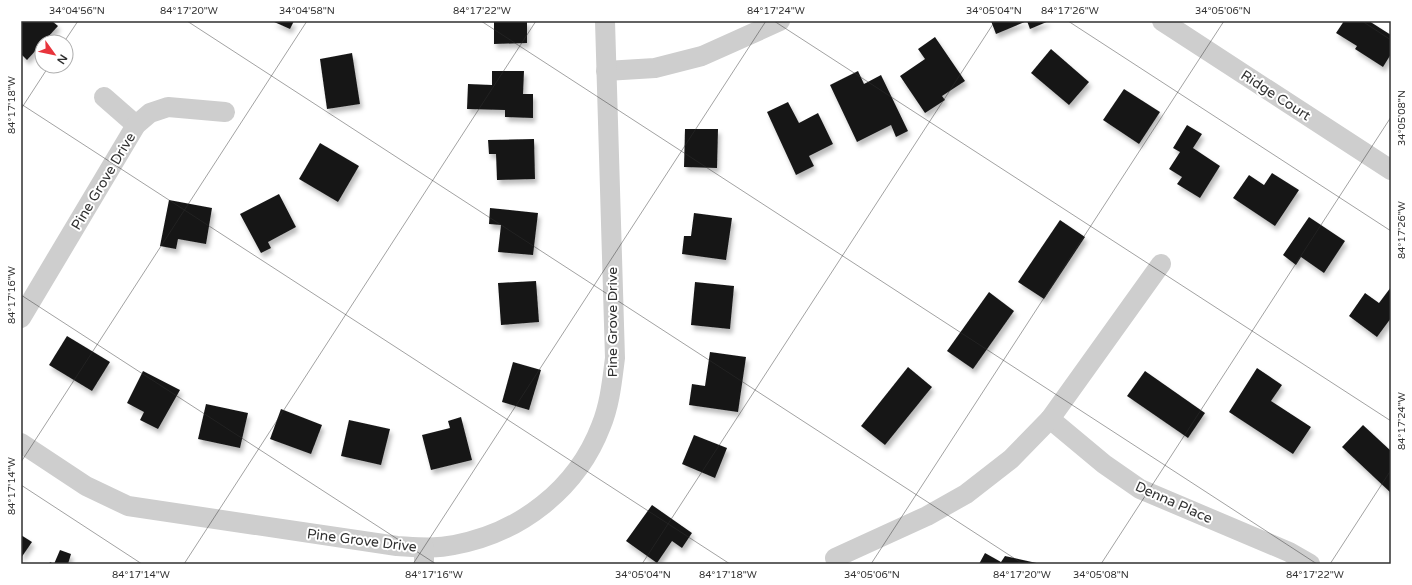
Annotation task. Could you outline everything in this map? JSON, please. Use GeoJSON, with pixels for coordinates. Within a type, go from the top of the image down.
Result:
{"type":"FeatureCollection","features":[{"type":"Feature","properties":{"kind":"street","name":"Pine Grove Drive"},"geometry":{"type":"LineString","coordinates":[[21,443],[86,486],[128,506],[397,546],[424,556],[453,546],[482,539],[507,529],[532,514],[553,497],[574,475],[589,453],[602,426],[611,394],[614,358],[605,21]]}},
{"type":"Feature","properties":{"kind":"street"},"geometry":{"type":"LineString","coordinates":[[606,70],[655,68],[702,56],[780,21]]}},
{"type":"Feature","properties":{"kind":"street","name":"Ridge Court"},"geometry":{"type":"LineString","coordinates":[[1162,21],[1391,170]]}},
{"type":"Feature","properties":{"kind":"street"},"geometry":{"type":"LineString","coordinates":[[104,97],[136,125]]}},
{"type":"Feature","properties":{"kind":"street","name":"Pine Grove Drive"},"geometry":{"type":"LineString","coordinates":[[21,318],[136,125],[150,113],[168,107],[225,112]]}},
{"type":"Feature","properties":{"kind":"street"},"geometry":{"type":"LineString","coordinates":[[835,558],[927,516],[966,494],[1011,459],[1050,419],[1160,264]]}},
{"type":"Feature","properties":{"kind":"street","name":"Denna Place"},"geometry":{"type":"LineString","coordinates":[[1050,419],[1104,464],[1140,489],[1289,552],[1310,564]]}},
{"type":"Feature","properties":{"kind":"building"},"geometry":{"type":"Polygon","coordinates":[[[23,21],[52,21],[58,26],[51,34],[34,34],[34,52],[27,60],[21,54],[21,24],[23,21]]]}},
{"type":"Feature","properties":{"kind":"building"},"geometry":{"type":"Polygon","coordinates":[[[272,21],[294,21],[290,29],[272,21]]]}},
{"type":"Feature","properties":{"kind":"building"},"geometry":{"type":"Polygon","coordinates":[[[494,21],[527,21],[527,43],[494,44],[494,21]]]}},
{"type":"Feature","properties":{"kind":"building"},"geometry":{"type":"Polygon","coordinates":[[[991,21],[1027,21],[996,34],[991,21]]]}},
{"type":"Feature","properties":{"kind":"building"},"geometry":{"type":"Polygon","coordinates":[[[1027,21],[1049,21],[1030,29],[1027,21]]]}},
{"type":"Feature","properties":{"kind":"building"},"geometry":{"type":"Polygon","coordinates":[[[1344,21],[1369,21],[1391,35],[1391,54],[1383,67],[1355,49],[1357,46],[1336,33],[1344,21]]]}},
{"type":"Feature","properties":{"kind":"building"},"geometry":{"type":"Polygon","coordinates":[[[935,37],[965,81],[942,96],[945,100],[925,113],[900,76],[925,59],[918,49],[935,37]]]}},
{"type":"Feature","properties":{"kind":"building"},"geometry":{"type":"Polygon","coordinates":[[[1051,49],[1089,82],[1069,105],[1031,73],[1051,49]]]}},
{"type":"Feature","properties":{"kind":"building"},"geometry":{"type":"Polygon","coordinates":[[[352,53],[360,104],[327,109],[320,59],[352,53]]]}},
{"type":"Feature","properties":{"kind":"building"},"geometry":{"type":"Polygon","coordinates":[[[492,71],[524,71],[523,94],[533,94],[533,118],[505,117],[505,110],[467,109],[468,84],[492,85],[492,71]]]}},
{"type":"Feature","properties":{"kind":"building"},"geometry":{"type":"Polygon","coordinates":[[[858,71],[864,84],[881,75],[908,131],[896,137],[891,125],[857,142],[830,85],[858,71]]]}},
{"type":"Feature","properties":{"kind":"building"},"geometry":{"type":"Polygon","coordinates":[[[1124,89],[1160,112],[1139,144],[1103,120],[1124,89]]]}},
{"type":"Feature","properties":{"kind":"building"},"geometry":{"type":"Polygon","coordinates":[[[788,102],[799,123],[818,113],[833,144],[809,156],[814,166],[796,175],[767,112],[788,102]]]}},
{"type":"Feature","properties":{"kind":"building"},"geometry":{"type":"Polygon","coordinates":[[[1187,125],[1202,134],[1193,148],[1220,166],[1200,198],[1177,184],[1182,177],[1169,169],[1180,152],[1173,148],[1187,125]]]}},
{"type":"Feature","properties":{"kind":"building"},"geometry":{"type":"Polygon","coordinates":[[[685,129],[718,129],[717,168],[684,167],[685,129]]]}},
{"type":"Feature","properties":{"kind":"building"},"geometry":{"type":"Polygon","coordinates":[[[534,139],[535,179],[497,180],[496,154],[489,154],[488,140],[534,139]]]}},
{"type":"Feature","properties":{"kind":"building"},"geometry":{"type":"Polygon","coordinates":[[[320,143],[359,166],[338,202],[299,179],[320,143]]]}},
{"type":"Feature","properties":{"kind":"building"},"geometry":{"type":"Polygon","coordinates":[[[1272,173],[1299,190],[1275,226],[1233,198],[1249,175],[1264,185],[1272,173]]]}},
{"type":"Feature","properties":{"kind":"building"},"geometry":{"type":"Polygon","coordinates":[[[279,194],[296,227],[268,242],[271,248],[261,253],[240,214],[279,194]]]}},
{"type":"Feature","properties":{"kind":"building"},"geometry":{"type":"Polygon","coordinates":[[[169,200],[212,208],[206,244],[178,239],[176,249],[160,246],[169,200]]]}},
{"type":"Feature","properties":{"kind":"building"},"geometry":{"type":"Polygon","coordinates":[[[490,208],[538,213],[533,255],[498,252],[501,225],[489,224],[490,208]]]}},
{"type":"Feature","properties":{"kind":"building"},"geometry":{"type":"Polygon","coordinates":[[[694,213],[732,218],[726,260],[682,254],[684,236],[691,236],[694,213]]]}},
{"type":"Feature","properties":{"kind":"building"},"geometry":{"type":"Polygon","coordinates":[[[1309,217],[1345,241],[1324,273],[1301,257],[1296,265],[1283,255],[1309,217]]]}},
{"type":"Feature","properties":{"kind":"building"},"geometry":{"type":"Polygon","coordinates":[[[1060,220],[1085,237],[1044,299],[1018,282],[1060,220]]]}},
{"type":"Feature","properties":{"kind":"building"},"geometry":{"type":"Polygon","coordinates":[[[536,281],[539,322],[501,325],[498,283],[536,281]]]}},
{"type":"Feature","properties":{"kind":"building"},"geometry":{"type":"Polygon","coordinates":[[[695,282],[734,286],[730,329],[691,325],[695,282]]]}},
{"type":"Feature","properties":{"kind":"building"},"geometry":{"type":"Polygon","coordinates":[[[1391,287],[1391,318],[1377,337],[1349,316],[1365,293],[1379,303],[1391,287]]]}},
{"type":"Feature","properties":{"kind":"building"},"geometry":{"type":"Polygon","coordinates":[[[989,292],[1014,311],[973,369],[947,351],[989,292]]]}},
{"type":"Feature","properties":{"kind":"building"},"geometry":{"type":"Polygon","coordinates":[[[67,336],[110,362],[92,391],[49,365],[67,336]]]}},
{"type":"Feature","properties":{"kind":"building"},"geometry":{"type":"Polygon","coordinates":[[[710,352],[746,357],[738,412],[689,405],[692,384],[705,386],[710,352]]]}},
{"type":"Feature","properties":{"kind":"building"},"geometry":{"type":"Polygon","coordinates":[[[513,362],[541,370],[529,410],[502,402],[513,362]]]}},
{"type":"Feature","properties":{"kind":"building"},"geometry":{"type":"Polygon","coordinates":[[[908,367],[932,387],[885,445],[861,426],[908,367]]]}},
{"type":"Feature","properties":{"kind":"building"},"geometry":{"type":"Polygon","coordinates":[[[1257,368],[1282,385],[1271,401],[1311,427],[1293,454],[1229,412],[1257,368]]]}},
{"type":"Feature","properties":{"kind":"building"},"geometry":{"type":"Polygon","coordinates":[[[143,371],[180,390],[158,429],[140,420],[144,412],[127,403],[143,371]]]}},
{"type":"Feature","properties":{"kind":"building"},"geometry":{"type":"Polygon","coordinates":[[[1145,371],[1205,413],[1188,438],[1127,396],[1145,371]]]}},
{"type":"Feature","properties":{"kind":"building"},"geometry":{"type":"Polygon","coordinates":[[[206,404],[248,413],[240,448],[198,439],[206,404]]]}},
{"type":"Feature","properties":{"kind":"building"},"geometry":{"type":"Polygon","coordinates":[[[281,409],[322,425],[311,454],[270,439],[281,409]]]}},
{"type":"Feature","properties":{"kind":"building"},"geometry":{"type":"Polygon","coordinates":[[[461,417],[472,460],[431,470],[422,435],[450,428],[448,421],[461,417]]]}},
{"type":"Feature","properties":{"kind":"building"},"geometry":{"type":"Polygon","coordinates":[[[349,420],[390,429],[381,465],[341,456],[349,420]]]}},
{"type":"Feature","properties":{"kind":"building"},"geometry":{"type":"Polygon","coordinates":[[[1363,425],[1391,451],[1391,493],[1342,447],[1363,425]]]}},
{"type":"Feature","properties":{"kind":"building"},"geometry":{"type":"Polygon","coordinates":[[[694,435],[727,448],[715,478],[682,464],[694,435]]]}},
{"type":"Feature","properties":{"kind":"building"},"geometry":{"type":"Polygon","coordinates":[[[652,505],[692,533],[682,548],[672,541],[657,563],[626,541],[652,505]]]}},
{"type":"Feature","properties":{"kind":"building"},"geometry":{"type":"Polygon","coordinates":[[[21,535],[32,542],[21,558],[21,535]]]}},
{"type":"Feature","properties":{"kind":"building"},"geometry":{"type":"Polygon","coordinates":[[[60,550],[71,554],[68,564],[54,564],[60,550]]]}},
{"type":"Feature","properties":{"kind":"building"},"geometry":{"type":"Polygon","coordinates":[[[985,553],[1001,562],[1005,556],[1041,564],[979,564],[985,553]]]}}]}
